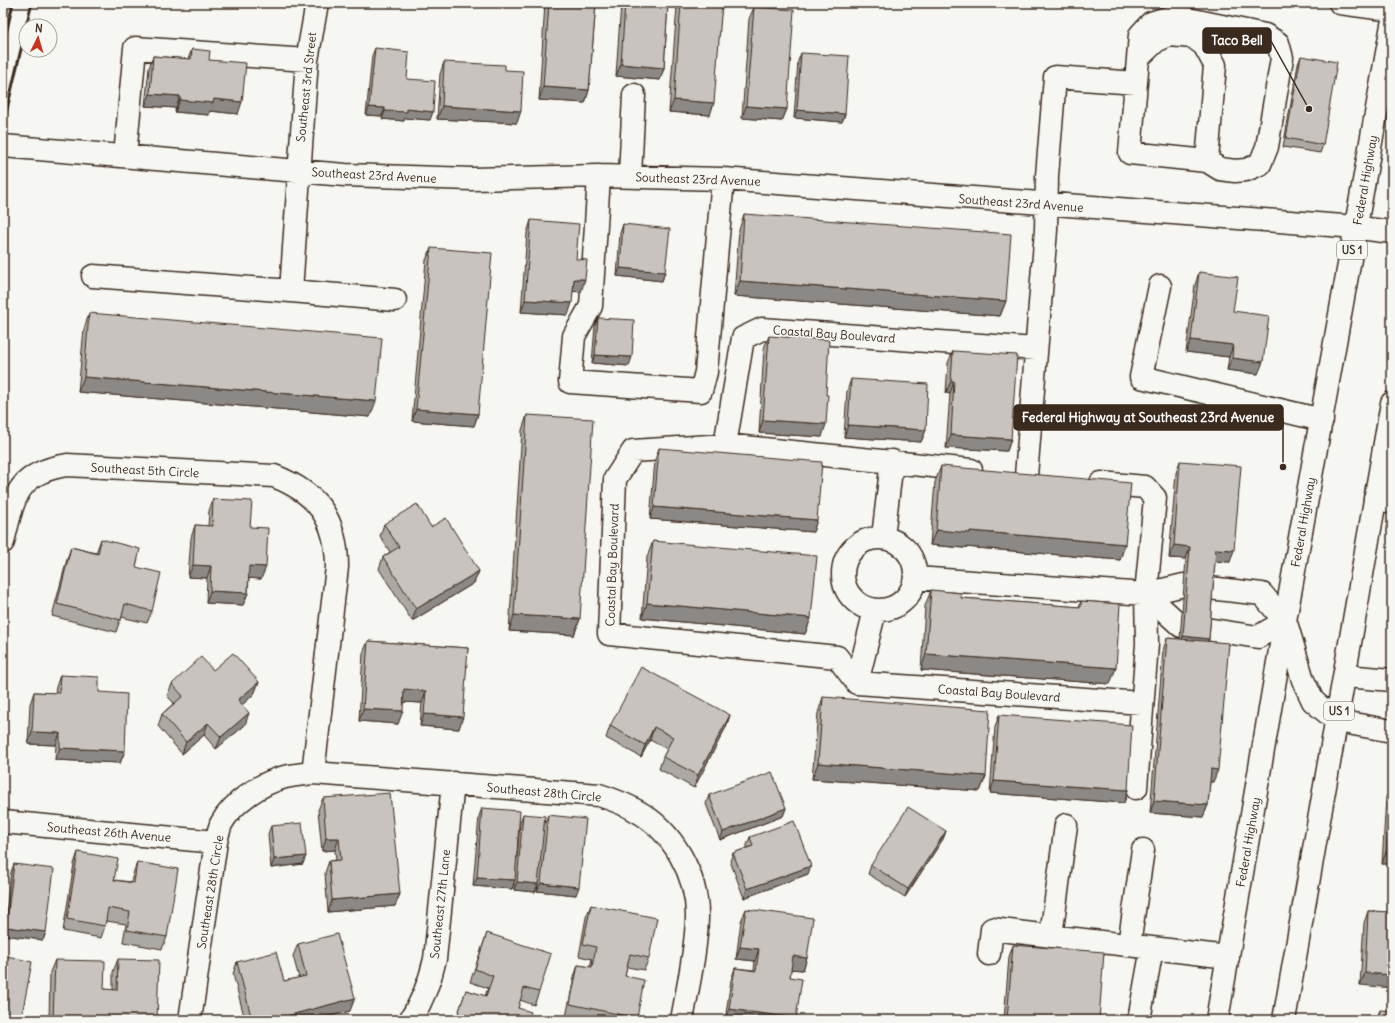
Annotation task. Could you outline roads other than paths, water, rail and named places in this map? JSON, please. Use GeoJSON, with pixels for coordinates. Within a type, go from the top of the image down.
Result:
{"type":"FeatureCollection","features":[{"type":"Feature","properties":{"kind":"street","name":"Southeast 3rd Street"},"geometry":{"type":"LineString","coordinates":[[291,291],[298,172],[307,60],[317,3]]}},
{"type":"Feature","properties":{"kind":"street"},"geometry":{"type":"LineString","coordinates":[[1340,3],[1392,10]]}},
{"type":"Feature","properties":{"kind":"street"},"geometry":{"type":"LineString","coordinates":[[1167,18],[1188,19],[1265,35],[1278,43],[1282,58],[1267,147],[1260,164],[1246,170],[1220,169],[1206,161],[1130,153],[1136,83],[1140,35],[1151,24],[1167,18]]}},
{"type":"Feature","properties":{"kind":"street","name":"Federal Highway"},"geometry":{"type":"LineString","coordinates":[[1217,1020],[1285,621],[1392,25]]}},
{"type":"Feature","properties":{"kind":"street"},"geometry":{"type":"LineString","coordinates":[[1138,58],[1156,40],[1169,35],[1193,37],[1204,45],[1215,65],[1206,161]]}},
{"type":"Feature","properties":{"kind":"street"},"geometry":{"type":"LineString","coordinates":[[125,156],[135,48],[307,60]]}},
{"type":"Feature","properties":{"kind":"street"},"geometry":{"type":"LineString","coordinates":[[1026,476],[1048,205],[1047,176],[1055,77],[1136,83]]}},
{"type":"Feature","properties":{"kind":"street"},"geometry":{"type":"LineString","coordinates":[[630,176],[634,95]]}},
{"type":"Feature","properties":{"kind":"street","name":"Southeast 23rd Avenue"},"geometry":{"type":"LineString","coordinates":[[3,146],[345,175],[464,179],[630,176],[723,180],[1356,227],[1392,232]]}},
{"type":"Feature","properties":{"kind":"street"},"geometry":{"type":"LineString","coordinates":[[599,176],[591,306],[574,336],[570,382],[701,391],[706,372],[723,180]]}},
{"type":"Feature","properties":{"kind":"street"},"geometry":{"type":"LineString","coordinates":[[93,276],[395,300]]}},
{"type":"Feature","properties":{"kind":"street"},"geometry":{"type":"LineString","coordinates":[[1160,286],[1141,377],[1322,420]]}},
{"type":"Feature","properties":{"kind":"street","name":"Coastal Bay Boulevard"},"geometry":{"type":"LineString","coordinates":[[725,445],[743,338],[762,328],[1036,349]]}},
{"type":"Feature","properties":{"kind":"street","name":"US 1"},"geometry":{"type":"LineString","coordinates":[[1284,1020],[1345,676],[1384,500],[1392,403]]}},
{"type":"Feature","properties":{"kind":"street","name":"Coastal Bay Boulevard"},"geometry":{"type":"LineString","coordinates":[[1050,478],[725,445],[633,451],[615,479],[609,634],[837,657],[857,683],[1142,703]]}},
{"type":"Feature","properties":{"kind":"street"},"geometry":{"type":"LineString","coordinates":[[884,537],[892,461]]}},
{"type":"Feature","properties":{"kind":"street","name":"Southeast 5th Circle"},"geometry":{"type":"LineString","coordinates":[[3,542],[11,509],[18,491],[31,477],[48,468],[67,465],[274,476],[292,483],[308,494],[322,509],[332,527],[337,546],[337,567],[313,773]]}},
{"type":"Feature","properties":{"kind":"street"},"geometry":{"type":"LineString","coordinates":[[1081,481],[1145,487],[1155,498],[1146,594],[1146,644],[1136,788]]}},
{"type":"Feature","properties":{"kind":"street"},"geometry":{"type":"LineString","coordinates":[[884,537],[897,542],[908,551],[915,564],[916,578],[911,592],[902,603],[889,609],[875,610],[861,606],[850,596],[844,584],[843,569],[847,556],[856,545],[869,538],[884,537]]}},
{"type":"Feature","properties":{"kind":"street"},"geometry":{"type":"LineString","coordinates":[[916,578],[1146,594],[1184,585]]}},
{"type":"Feature","properties":{"kind":"street"},"geometry":{"type":"LineString","coordinates":[[1209,588],[1262,594],[1285,621],[1303,680],[1313,701],[1337,721],[1392,731]]}},
{"type":"Feature","properties":{"kind":"street"},"geometry":{"type":"LineString","coordinates":[[1146,594],[1181,626]]}},
{"type":"Feature","properties":{"kind":"street"},"geometry":{"type":"LineString","coordinates":[[857,683],[875,610]]}},
{"type":"Feature","properties":{"kind":"street"},"geometry":{"type":"LineString","coordinates":[[1206,629],[1258,637],[1285,621]]}},
{"type":"Feature","properties":{"kind":"street"},"geometry":{"type":"LineString","coordinates":[[1345,676],[1392,680]]}},
{"type":"Feature","properties":{"kind":"street","name":"Southeast 28th Circle"},"geometry":{"type":"LineString","coordinates":[[190,1020],[216,842],[221,824],[234,808],[249,795],[266,784],[285,777],[313,773],[599,795],[636,810],[654,823],[669,838],[681,855],[690,875],[696,895],[696,938],[682,1020]]}},
{"type":"Feature","properties":{"kind":"street","name":"Southeast 27th Lane"},"geometry":{"type":"LineString","coordinates":[[410,1020],[423,998],[431,979],[435,959],[453,783]]}},
{"type":"Feature","properties":{"kind":"street","name":"Southeast 26th Avenue"},"geometry":{"type":"LineString","coordinates":[[3,822],[216,842]]}},
{"type":"Feature","properties":{"kind":"street"},"geometry":{"type":"LineString","coordinates":[[1051,936],[1066,825]]}},
{"type":"Feature","properties":{"kind":"street"},"geometry":{"type":"LineString","coordinates":[[1129,946],[1143,850]]}},
{"type":"Feature","properties":{"kind":"street"},"geometry":{"type":"LineString","coordinates":[[989,954],[992,929],[1228,957]]}},
{"type":"Feature","properties":{"kind":"street"},"geometry":{"type":"LineString","coordinates":[[1139,1020],[1152,948]]}},
{"type":"Feature","properties":{"kind":"railway"},"geometry":{"type":"LineString","coordinates":[[3,47],[13,3]]}},
{"type":"Feature","properties":{"kind":"railway"},"geometry":{"type":"LineString","coordinates":[[28,18],[32,3]]}},
{"type":"Feature","properties":{"kind":"railway"},"geometry":{"type":"LineString","coordinates":[[3,126],[19,58]]}},
{"type":"Feature","properties":{"kind":"place","name":"Taco Bell"},"geometry":{"type":"Point","coordinates":[1309,109]}},
{"type":"Feature","properties":{"kind":"place","name":"Federal Highway at Southeast 23rd Avenue"},"geometry":{"type":"Point","coordinates":[1283,467]}}]}
